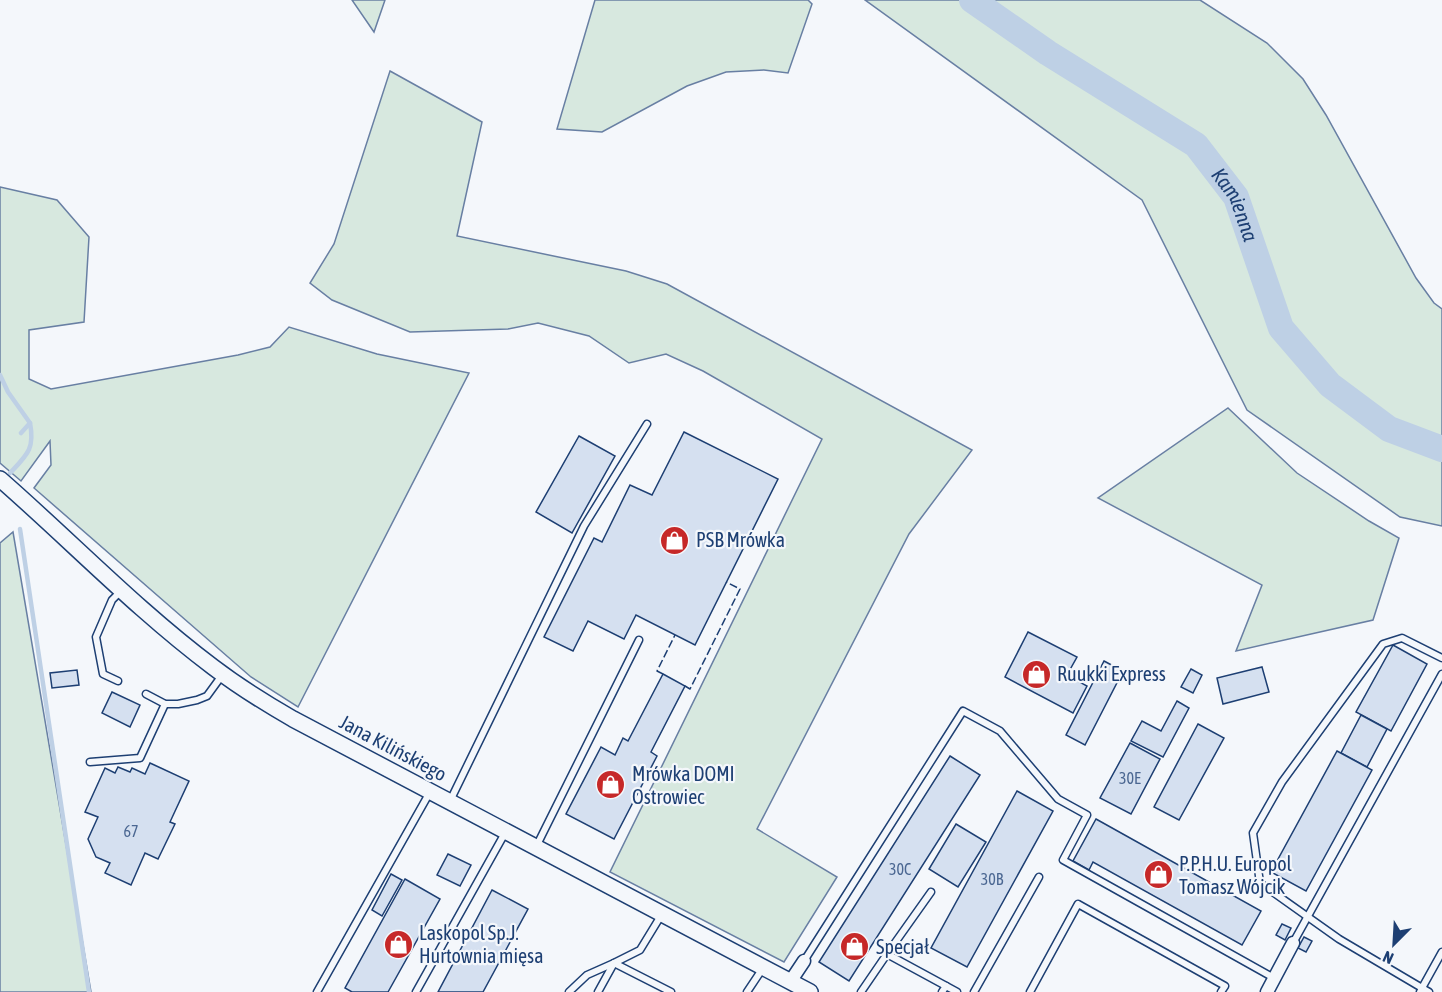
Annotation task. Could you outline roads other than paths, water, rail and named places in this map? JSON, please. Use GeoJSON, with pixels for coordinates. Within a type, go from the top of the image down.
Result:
{"type":"FeatureCollection","features":[{"type":"Feature","properties":{"kind":"street","name":"Jana Kilińskiego"},"geometry":{"type":"LineString","coordinates":[[2,485],[122,590],[223,674],[293,719],[810,992]]}},
{"type":"Feature","properties":{"kind":"street"},"geometry":{"type":"LineString","coordinates":[[1267,992],[1293,944]]}},
{"type":"Feature","properties":{"kind":"street"},"geometry":{"type":"LineString","coordinates":[[790,982],[804,961]]}},
{"type":"Feature","properties":{"kind":"lane"},"geometry":{"type":"LineString","coordinates":[[450,802],[584,526],[647,424]]}},
{"type":"Feature","properties":{"kind":"lane"},"geometry":{"type":"LineString","coordinates":[[118,681],[103,674],[96,637],[112,600],[122,590]]}},
{"type":"Feature","properties":{"kind":"lane"},"geometry":{"type":"LineString","coordinates":[[1429,992],[1421,990],[1339,939],[1260,883],[1253,833],[1282,782],[1383,644],[1402,638],[1442,658]]}},
{"type":"Feature","properties":{"kind":"lane"},"geometry":{"type":"LineString","coordinates":[[536,847],[639,640]]}},
{"type":"Feature","properties":{"kind":"lane"},"geometry":{"type":"LineString","coordinates":[[146,694],[165,704],[178,704],[207,696],[223,674]]}},
{"type":"Feature","properties":{"kind":"lane"},"geometry":{"type":"LineString","coordinates":[[1293,944],[1442,674]]}},
{"type":"Feature","properties":{"kind":"lane"},"geometry":{"type":"LineString","coordinates":[[90,762],[140,758],[165,704]]}},
{"type":"Feature","properties":{"kind":"lane"},"geometry":{"type":"LineString","coordinates":[[804,961],[963,711],[999,731],[1058,799],[1086,815],[1063,860],[1274,979]]}},
{"type":"Feature","properties":{"kind":"lane"},"geometry":{"type":"LineString","coordinates":[[317,992],[430,791]]}},
{"type":"Feature","properties":{"kind":"lane"},"geometry":{"type":"LineString","coordinates":[[416,992],[505,831]]}},
{"type":"Feature","properties":{"kind":"lane"},"geometry":{"type":"LineString","coordinates":[[974,992],[1039,877]]}},
{"type":"Feature","properties":{"kind":"lane"},"geometry":{"type":"LineString","coordinates":[[861,992],[931,892]]}},
{"type":"Feature","properties":{"kind":"lane"},"geometry":{"type":"LineString","coordinates":[[1030,992],[1078,904],[1225,986],[1221,992]]}},
{"type":"Feature","properties":{"kind":"lane"},"geometry":{"type":"LineString","coordinates":[[569,992],[587,975],[640,950],[662,913]]}},
{"type":"Feature","properties":{"kind":"lane"},"geometry":{"type":"LineString","coordinates":[[1421,990],[1442,952]]}},
{"type":"Feature","properties":{"kind":"lane"},"geometry":{"type":"LineString","coordinates":[[887,954],[944,989],[957,992]]}},
{"type":"Feature","properties":{"kind":"lane"},"geometry":{"type":"LineString","coordinates":[[598,992],[614,963]]}},
{"type":"Feature","properties":{"kind":"lane"},"geometry":{"type":"LineString","coordinates":[[614,963],[671,992]]}},
{"type":"Feature","properties":{"kind":"lane"},"geometry":{"type":"LineString","coordinates":[[747,992],[763,967]]}},
{"type":"Feature","properties":{"kind":"waterway","name":"Kamienna"},"geometry":{"type":"LineString","coordinates":[[972,0],[1048,53],[1196,145],[1236,197],[1281,328],[1330,385],[1389,429],[1442,449]]}},
{"type":"Feature","properties":{"kind":"waterway"},"geometry":{"type":"LineString","coordinates":[[0,375],[8,392],[30,423],[21,433]]}},
{"type":"Feature","properties":{"kind":"waterway"},"geometry":{"type":"LineString","coordinates":[[10,473],[28,451],[31,439],[30,423]]}},
{"type":"Feature","properties":{"kind":"waterway"},"geometry":{"type":"LineString","coordinates":[[20,529],[89,992]]}},
{"type":"Feature","properties":{"kind":"place","name":"PSB Mrówka"},"geometry":{"type":"Point","coordinates":[675,540]}},
{"type":"Feature","properties":{"kind":"place","name":"Ruukki Express"},"geometry":{"type":"Point","coordinates":[1036,674]}},
{"type":"Feature","properties":{"kind":"place","name":"Mrówka DOMI Ostrowiec"},"geometry":{"type":"Point","coordinates":[611,785]}},
{"type":"Feature","properties":{"kind":"place","name":"P.P.H.U. Europol Tomasz Wójcik"},"geometry":{"type":"Point","coordinates":[1158,875]}},
{"type":"Feature","properties":{"kind":"place","name":"Laskopol Sp.J. Hurtownia mięsa"},"geometry":{"type":"Point","coordinates":[398,944]}},
{"type":"Feature","properties":{"kind":"place","name":"Specjał"},"geometry":{"type":"Point","coordinates":[855,947]}}]}
